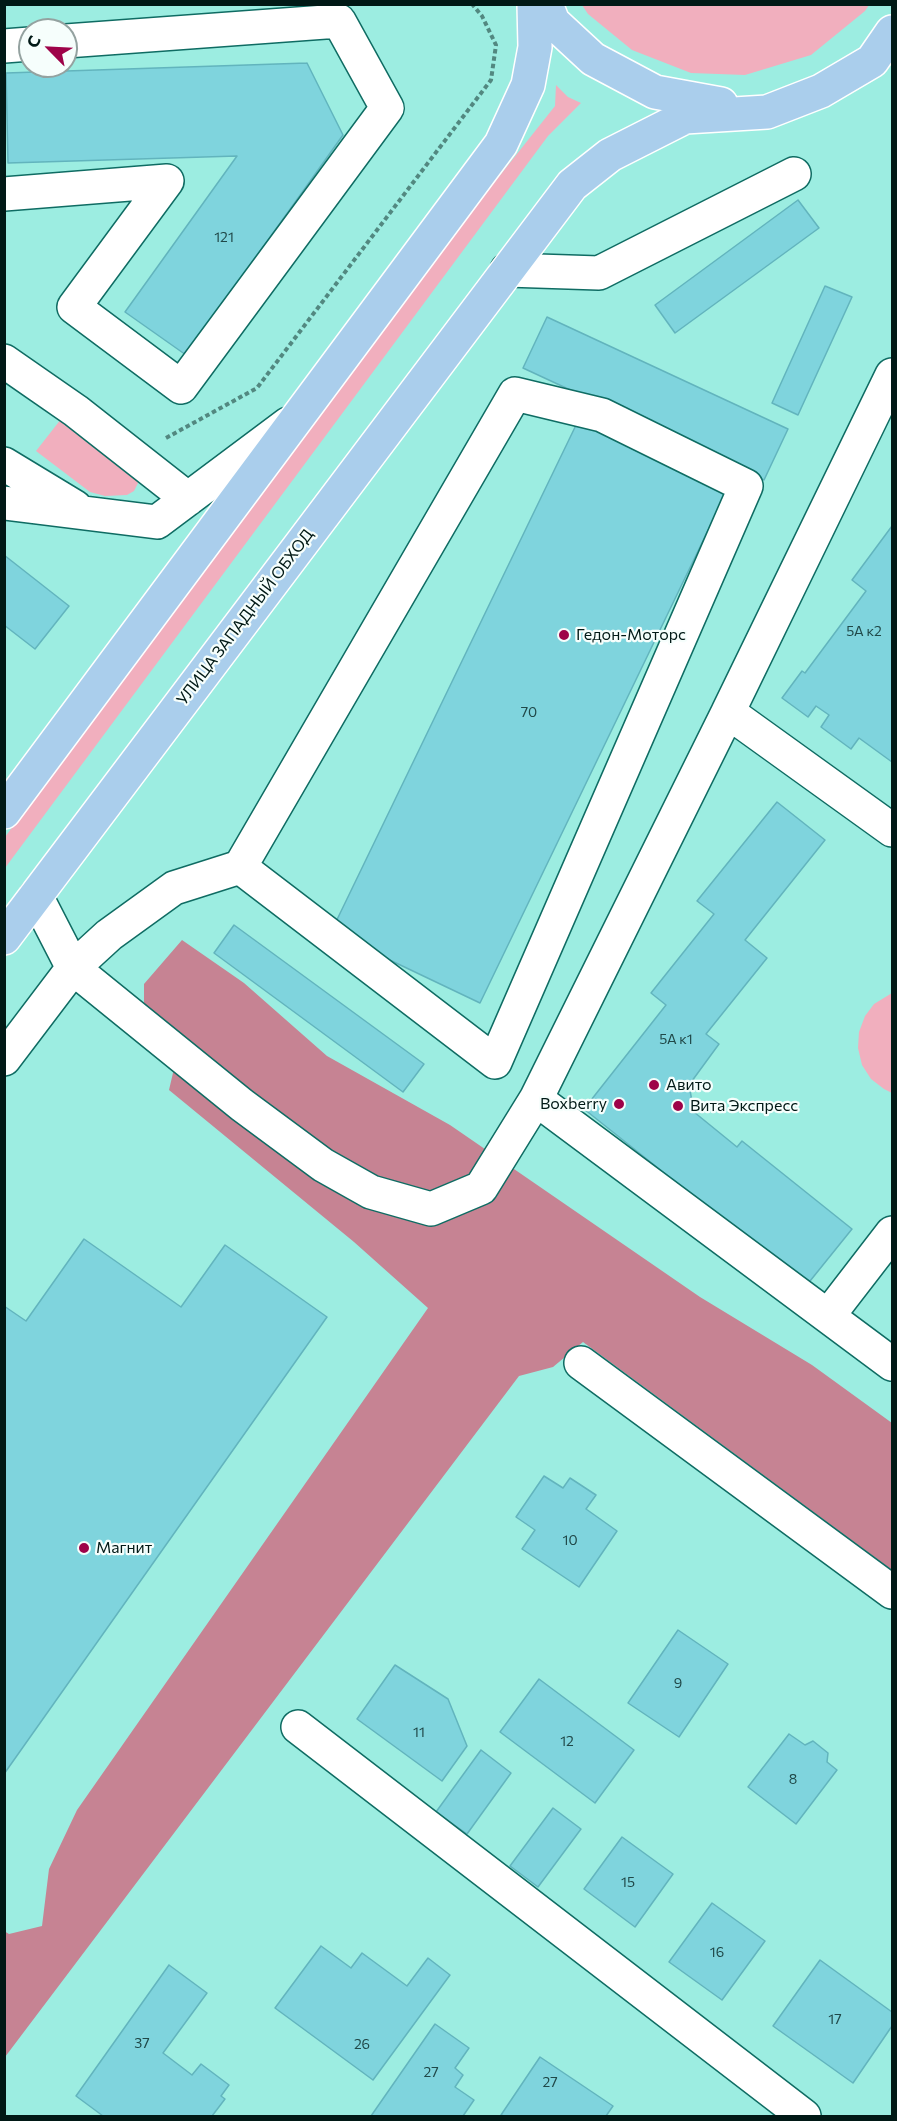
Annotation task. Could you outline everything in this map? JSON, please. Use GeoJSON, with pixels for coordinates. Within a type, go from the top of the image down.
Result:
{"type":"FeatureCollection","features":[{"type":"Feature","properties":{"kind":"main road"},"geometry":{"type":"LineString","coordinates":[[4,812],[501,144],[528,85],[535,46],[534,4]]}},
{"type":"Feature","properties":{"kind":"main road"},"geometry":{"type":"LineString","coordinates":[[546,4],[553,22],[593,59],[655,92],[767,112],[821,91],[872,60],[892,32]]}},
{"type":"Feature","properties":{"kind":"main road","name":"УЛИЦА ЗАПАДНЫЙ ОБХОД"},"geometry":{"type":"LineString","coordinates":[[4,938],[572,185],[610,154],[686,117],[767,112]]}},
{"type":"Feature","properties":{"kind":"street"},"geometry":{"type":"LineString","coordinates":[[4,194],[166,181],[74,307],[181,387],[387,108],[339,21],[78,40]]}},
{"type":"Feature","properties":{"kind":"street"},"geometry":{"type":"LineString","coordinates":[[507,270],[599,273],[794,174]]}},
{"type":"Feature","properties":{"kind":"street"},"geometry":{"type":"LineString","coordinates":[[4,361],[76,411],[188,499]]}},
{"type":"Feature","properties":{"kind":"street"},"geometry":{"type":"LineString","coordinates":[[36,896],[73,968],[242,1105],[323,1165],[371,1192],[430,1209],[481,1188],[536,1099],[892,375]]}},
{"type":"Feature","properties":{"kind":"street"},"geometry":{"type":"LineString","coordinates":[[4,1059],[73,968],[109,935],[174,888],[240,867],[515,394],[602,415],[746,486],[495,1062],[240,867]]}},
{"type":"Feature","properties":{"kind":"street"},"geometry":{"type":"LineString","coordinates":[[4,503],[157,522],[301,414]]}},
{"type":"Feature","properties":{"kind":"street"},"geometry":{"type":"LineString","coordinates":[[4,464],[84,513]]}},
{"type":"Feature","properties":{"kind":"street"},"geometry":{"type":"LineString","coordinates":[[728,712],[892,830]]}},
{"type":"Feature","properties":{"kind":"street"},"geometry":{"type":"LineString","coordinates":[[536,1099],[892,1364]]}},
{"type":"Feature","properties":{"kind":"street"},"geometry":{"type":"LineString","coordinates":[[828,1316],[892,1233]]}},
{"type":"Feature","properties":{"kind":"street"},"geometry":{"type":"LineString","coordinates":[[581,1363],[892,1592]]}},
{"type":"Feature","properties":{"kind":"street"},"geometry":{"type":"LineString","coordinates":[[298,1727],[804,2116]]}},
{"type":"Feature","properties":{"kind":"path"},"geometry":{"type":"LineString","coordinates":[[144,464],[166,438],[257,388],[491,80],[496,45],[483,15],[471,4]]}},
{"type":"Feature","properties":{"kind":"shaded area"},"geometry":{"type":"Polygon","coordinates":[[[582,5],[869,5],[865,11],[811,55],[745,75],[691,73],[632,50],[588,14],[582,5]]]}},
{"type":"Feature","properties":{"kind":"shaded area"},"geometry":{"type":"Polygon","coordinates":[[[556,85],[568,97],[581,103],[548,136],[5,868],[5,837],[447,242],[555,106],[556,85]]]}},
{"type":"Feature","properties":{"kind":"shaded area"},"geometry":{"type":"Polygon","coordinates":[[[65,414],[139,481],[134,491],[127,495],[105,496],[90,492],[36,451],[65,414]]]}},
{"type":"Feature","properties":{"kind":"shaded area"},"geometry":{"type":"Polygon","coordinates":[[[182,940],[244,983],[327,1056],[450,1125],[700,1297],[812,1365],[892,1423],[892,1570],[583,1342],[553,1367],[519,1376],[5,2057],[4,1931],[9,1934],[42,1926],[49,1869],[77,1810],[428,1308],[354,1242],[169,1090],[180,1043],[144,1009],[144,984],[182,940]]]}},
{"type":"Feature","properties":{"kind":"shaded area"},"geometry":{"type":"Polygon","coordinates":[[[892,993],[892,1093],[871,1079],[862,1065],[858,1048],[859,1032],[865,1016],[874,1004],[892,993]]]}},
{"type":"Feature","properties":{"kind":"building"},"geometry":{"type":"Polygon","coordinates":[[[307,63],[343,135],[186,355],[125,312],[237,156],[8,163],[6,73],[18,73],[18,78],[78,78],[78,71],[307,63]]]}},
{"type":"Feature","properties":{"kind":"building"},"geometry":{"type":"Polygon","coordinates":[[[798,200],[819,228],[675,333],[655,305],[798,200]]]}},
{"type":"Feature","properties":{"kind":"building"},"geometry":{"type":"Polygon","coordinates":[[[825,286],[852,297],[798,415],[772,403],[825,286]]]}},
{"type":"Feature","properties":{"kind":"building"},"geometry":{"type":"Polygon","coordinates":[[[547,317],[788,429],[764,480],[523,368],[547,317]]]}},
{"type":"Feature","properties":{"kind":"building"},"geometry":{"type":"Polygon","coordinates":[[[578,421],[726,493],[480,1003],[331,932],[578,421]]]}},
{"type":"Feature","properties":{"kind":"building"},"geometry":{"type":"Polygon","coordinates":[[[892,526],[892,762],[859,738],[851,749],[821,727],[829,715],[816,706],[808,717],[782,698],[802,671],[805,673],[866,591],[852,580],[892,526]]]}},
{"type":"Feature","properties":{"kind":"building"},"geometry":{"type":"Polygon","coordinates":[[[4,555],[69,606],[35,649],[4,625],[4,555]]]}},
{"type":"Feature","properties":{"kind":"building"},"geometry":{"type":"Polygon","coordinates":[[[777,802],[825,840],[745,940],[767,958],[706,1034],[719,1044],[689,1085],[694,1112],[737,1147],[742,1141],[852,1229],[806,1286],[584,1109],[666,1005],[651,993],[714,914],[697,901],[777,802]]]}},
{"type":"Feature","properties":{"kind":"building"},"geometry":{"type":"Polygon","coordinates":[[[234,925],[424,1064],[403,1092],[214,953],[234,925]]]}},
{"type":"Feature","properties":{"kind":"building","name":"Магнит"},"geometry":{"type":"Polygon","coordinates":[[[84,1239],[181,1307],[225,1245],[327,1317],[4,1774],[4,1306],[26,1321],[84,1239]]]}},
{"type":"Feature","properties":{"kind":"building"},"geometry":{"type":"Polygon","coordinates":[[[544,1476],[563,1488],[570,1478],[596,1495],[586,1509],[617,1531],[579,1587],[522,1549],[535,1530],[516,1517],[544,1476]]]}},
{"type":"Feature","properties":{"kind":"building"},"geometry":{"type":"Polygon","coordinates":[[[678,1630],[728,1664],[679,1737],[628,1703],[678,1630]]]}},
{"type":"Feature","properties":{"kind":"building"},"geometry":{"type":"Polygon","coordinates":[[[395,1665],[448,1699],[467,1746],[442,1781],[357,1719],[395,1665]]]}},
{"type":"Feature","properties":{"kind":"building"},"geometry":{"type":"Polygon","coordinates":[[[539,1679],[634,1750],[595,1803],[500,1732],[539,1679]]]}},
{"type":"Feature","properties":{"kind":"building"},"geometry":{"type":"Polygon","coordinates":[[[789,1734],[805,1745],[813,1741],[828,1753],[827,1762],[837,1770],[796,1824],[748,1787],[789,1734]]]}},
{"type":"Feature","properties":{"kind":"building"},"geometry":{"type":"Polygon","coordinates":[[[481,1750],[511,1773],[467,1834],[436,1812],[481,1750]]]}},
{"type":"Feature","properties":{"kind":"building"},"geometry":{"type":"Polygon","coordinates":[[[553,1808],[581,1829],[538,1887],[510,1866],[553,1808]]]}},
{"type":"Feature","properties":{"kind":"building"},"geometry":{"type":"Polygon","coordinates":[[[622,1837],[673,1874],[635,1927],[584,1889],[622,1837]]]}},
{"type":"Feature","properties":{"kind":"building"},"geometry":{"type":"Polygon","coordinates":[[[712,1903],[765,1941],[722,2000],[669,1962],[712,1903]]]}},
{"type":"Feature","properties":{"kind":"building"},"geometry":{"type":"Polygon","coordinates":[[[321,1946],[351,1968],[362,1953],[407,1986],[428,1958],[450,1975],[373,2080],[275,2008],[321,1946]]]}},
{"type":"Feature","properties":{"kind":"building"},"geometry":{"type":"Polygon","coordinates":[[[820,1960],[892,2012],[892,2026],[853,2083],[773,2026],[820,1960]]]}},
{"type":"Feature","properties":{"kind":"building"},"geometry":{"type":"Polygon","coordinates":[[[169,1965],[207,1993],[163,2053],[192,2075],[201,2064],[229,2085],[221,2096],[225,2099],[212,2116],[103,2116],[76,2096],[169,1965]]]}},
{"type":"Feature","properties":{"kind":"building"},"geometry":{"type":"Polygon","coordinates":[[[435,2024],[469,2048],[455,2068],[463,2075],[455,2087],[474,2100],[463,2116],[371,2116],[435,2024]]]}},
{"type":"Feature","properties":{"kind":"building"},"geometry":{"type":"Polygon","coordinates":[[[540,2057],[613,2106],[606,2116],[501,2115],[540,2057]]]}},
{"type":"Feature","properties":{"kind":"place","name":"Гедон-Моторс"},"geometry":{"type":"Point","coordinates":[564,635]}},
{"type":"Feature","properties":{"kind":"place","name":"Авито"},"geometry":{"type":"Point","coordinates":[654,1085]}},
{"type":"Feature","properties":{"kind":"place","name":"Boxberry"},"geometry":{"type":"Point","coordinates":[619,1104]}},
{"type":"Feature","properties":{"kind":"place","name":"Вита Экспресс"},"geometry":{"type":"Point","coordinates":[678,1106]}},
{"type":"Feature","properties":{"kind":"place","name":"Магнит"},"geometry":{"type":"Point","coordinates":[84,1548]}}]}
